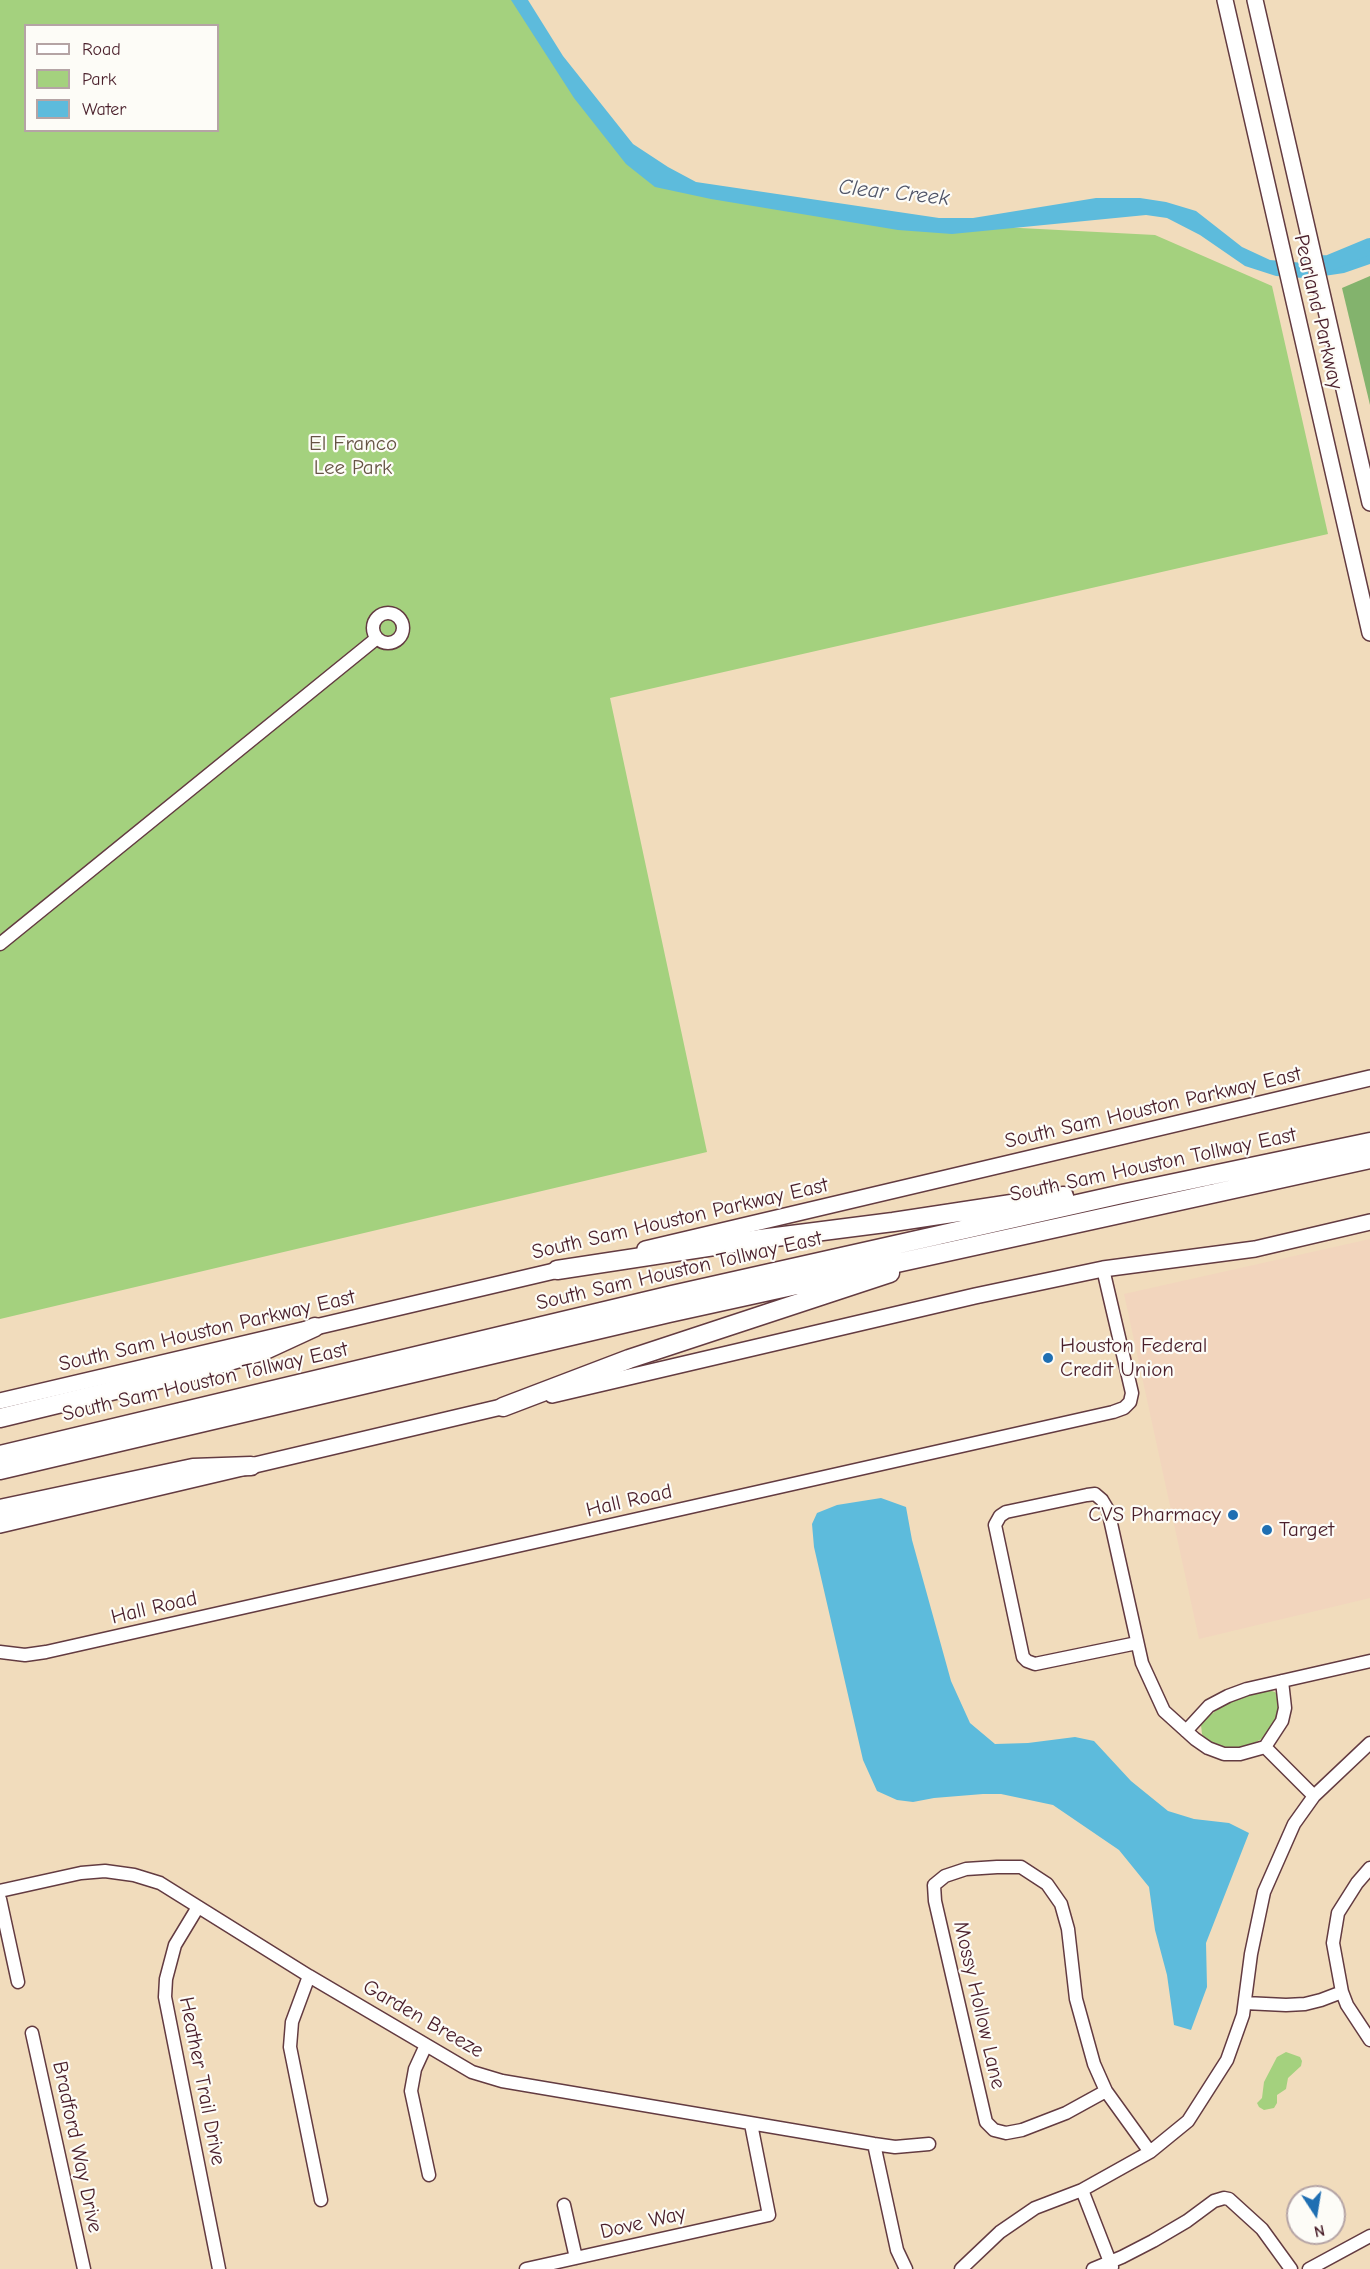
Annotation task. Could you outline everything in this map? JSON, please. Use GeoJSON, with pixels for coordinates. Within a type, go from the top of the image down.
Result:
{"type":"FeatureCollection","features":[{"type":"Feature","properties":{"kind":"highway","name":"South Sam Houston Tollway East"},"geometry":{"type":"LineString","coordinates":[[0,1455],[672,1295],[1122,1194],[1370,1142]]}},
{"type":"Feature","properties":{"kind":"highway","name":"South Sam Houston Tollway East"},"geometry":{"type":"LineString","coordinates":[[0,1470],[669,1313],[970,1245],[1370,1159]]}},
{"type":"Feature","properties":{"kind":"highway"},"geometry":{"type":"LineString","coordinates":[[557,1270],[1075,1194],[1122,1194]]}},
{"type":"Feature","properties":{"kind":"highway"},"geometry":{"type":"LineString","coordinates":[[503,1407],[629,1359],[813,1300],[970,1245]]}},
{"type":"Feature","properties":{"kind":"highway"},"geometry":{"type":"LineString","coordinates":[[0,1418],[210,1367],[263,1351],[315,1327]]}},
{"type":"Feature","properties":{"kind":"highway"},"geometry":{"type":"LineString","coordinates":[[0,1509],[193,1468],[251,1466]]}},
{"type":"Feature","properties":{"kind":"main road","name":"Pearland Parkway"},"geometry":{"type":"LineString","coordinates":[[1225,0],[1370,633]]}},
{"type":"Feature","properties":{"kind":"main road","name":"Pearland Parkway"},"geometry":{"type":"LineString","coordinates":[[1255,0],[1370,503]]}},
{"type":"Feature","properties":{"kind":"main road","name":"South Sam Houston Parkway East"},"geometry":{"type":"LineString","coordinates":[[0,1401],[1370,1078]]}},
{"type":"Feature","properties":{"kind":"main road"},"geometry":{"type":"LineString","coordinates":[[0,1525],[975,1296],[1103,1269],[1255,1249],[1370,1222]]}},
{"type":"Feature","properties":{"kind":"street"},"geometry":{"type":"LineString","coordinates":[[0,944],[377,638]]}},
{"type":"Feature","properties":{"kind":"street","name":"Hall Road"},"geometry":{"type":"LineString","coordinates":[[0,1652],[25,1655],[46,1652],[1113,1412],[1124,1408],[1130,1401],[1132,1393],[1103,1269]]}},
{"type":"Feature","properties":{"kind":"street"},"geometry":{"type":"LineString","coordinates":[[1137,1643],[1035,1664],[1027,1662],[1023,1657],[995,1525],[1006,1512],[1095,1494],[1102,1500],[1108,1510],[1142,1663],[1164,1711],[1208,1748],[1224,1754],[1240,1754],[1265,1747],[1282,1721],[1285,1708],[1282,1681]]}},
{"type":"Feature","properties":{"kind":"street"},"geometry":{"type":"LineString","coordinates":[[1186,1731],[1209,1706],[1228,1696],[1247,1689],[1370,1661]]}},
{"type":"Feature","properties":{"kind":"street"},"geometry":{"type":"LineString","coordinates":[[961,2269],[1000,2232],[1035,2208],[1082,2190],[1150,2152],[1188,2121],[1227,2060],[1244,2015],[1251,1954],[1264,1892],[1294,1824],[1314,1796],[1370,1743]]}},
{"type":"Feature","properties":{"kind":"street"},"geometry":{"type":"LineString","coordinates":[[1265,1747],[1314,1796]]}},
{"type":"Feature","properties":{"kind":"street","name":"Mossy Hollow Lane"},"geometry":{"type":"LineString","coordinates":[[1021,1867],[1047,1884],[1061,1904],[1071,1952],[1076,1999],[1094,2064],[1106,2091],[1066,2113],[1022,2130],[1006,2133],[994,2130],[986,2122],[935,1901],[934,1885],[945,1876],[966,1869],[1021,1867]]}},
{"type":"Feature","properties":{"kind":"street"},"geometry":{"type":"LineString","coordinates":[[1370,1868],[1338,1912],[1333,1943],[1342,1992],[1347,2005],[1370,2040]]}},
{"type":"Feature","properties":{"kind":"street","name":"Garden Breeze"},"geometry":{"type":"LineString","coordinates":[[0,1891],[81,1873],[105,1871],[134,1875],[160,1883],[309,1976],[472,2072],[502,2081],[874,2144],[895,2147],[929,2144]]}},
{"type":"Feature","properties":{"kind":"street"},"geometry":{"type":"LineString","coordinates":[[0,1899],[18,1982]]}},
{"type":"Feature","properties":{"kind":"street","name":"Heather Trail Drive"},"geometry":{"type":"LineString","coordinates":[[198,1907],[175,1945],[166,1979],[165,1997],[219,2269]]}},
{"type":"Feature","properties":{"kind":"street"},"geometry":{"type":"LineString","coordinates":[[309,1976],[292,2022],[290,2047],[321,2200]]}},
{"type":"Feature","properties":{"kind":"street"},"geometry":{"type":"LineString","coordinates":[[1245,2003],[1286,2006],[1305,2004],[1342,1992]]}},
{"type":"Feature","properties":{"kind":"street","name":"Bradford Way Drive"},"geometry":{"type":"LineString","coordinates":[[32,2032],[84,2269]]}},
{"type":"Feature","properties":{"kind":"street"},"geometry":{"type":"LineString","coordinates":[[426,2045],[415,2069],[411,2091],[429,2175]]}},
{"type":"Feature","properties":{"kind":"street"},"geometry":{"type":"LineString","coordinates":[[1106,2091],[1150,2152]]}},
{"type":"Feature","properties":{"kind":"street","name":"Dove Way"},"geometry":{"type":"LineString","coordinates":[[526,2269],[769,2215],[751,2124]]}},
{"type":"Feature","properties":{"kind":"street"},"geometry":{"type":"LineString","coordinates":[[874,2144],[897,2250],[906,2269]]}},
{"type":"Feature","properties":{"kind":"street"},"geometry":{"type":"LineString","coordinates":[[1082,2190],[1111,2265]]}},
{"type":"Feature","properties":{"kind":"street"},"geometry":{"type":"LineString","coordinates":[[1093,2269],[1111,2265],[1187,2221],[1214,2201],[1224,2198],[1229,2199],[1262,2229],[1291,2269]]}},
{"type":"Feature","properties":{"kind":"street"},"geometry":{"type":"LineString","coordinates":[[564,2205],[576,2258]]}},
{"type":"Feature","properties":{"kind":"street"},"geometry":{"type":"LineString","coordinates":[[1309,2269],[1370,2236]]}},
{"type":"Feature","properties":{"kind":"shaded area"},"geometry":{"type":"Polygon","coordinates":[[[1370,1239],[1370,1598],[1199,1639],[1124,1294],[1370,1239]]]}},
{"type":"Feature","properties":{"kind":"green space","name":"El Franco Lee Park"},"geometry":{"type":"Polygon","coordinates":[[[0,0],[518,0],[635,160],[706,191],[943,224],[1155,235],[1272,286],[1328,534],[610,698],[707,1152],[0,1319],[0,0]]]}},
{"type":"Feature","properties":{"kind":"green space"},"geometry":{"type":"Polygon","coordinates":[[[1370,276],[1370,405],[1342,288],[1370,276]]]}},
{"type":"Feature","properties":{"kind":"green space"},"geometry":{"type":"Polygon","coordinates":[[[1269,1690],[1275,1692],[1279,1697],[1280,1705],[1278,1715],[1267,1736],[1245,1748],[1233,1749],[1207,1742],[1202,1734],[1201,1725],[1206,1718],[1224,1705],[1244,1696],[1269,1690]]]}},
{"type":"Feature","properties":{"kind":"green space"},"geometry":{"type":"Polygon","coordinates":[[[1286,2052],[1300,2057],[1301,2066],[1288,2078],[1286,2089],[1277,2095],[1274,2108],[1264,2110],[1257,2103],[1262,2098],[1264,2082],[1277,2057],[1286,2052]]]}},
{"type":"Feature","properties":{"kind":"water"},"geometry":{"type":"Polygon","coordinates":[[[511,0],[528,0],[563,56],[633,144],[696,182],[939,218],[973,218],[1096,198],[1140,198],[1166,202],[1196,211],[1242,247],[1270,260],[1304,263],[1337,262],[1370,252],[1370,264],[1344,273],[1324,276],[1303,278],[1276,276],[1245,266],[1200,235],[1167,218],[1146,215],[952,234],[898,230],[711,199],[655,187],[626,164],[574,98],[511,0]]]}},
{"type":"Feature","properties":{"kind":"water"},"geometry":{"type":"Polygon","coordinates":[[[881,1498],[906,1507],[912,1540],[951,1681],[970,1723],[995,1744],[1028,1743],[1075,1737],[1094,1741],[1131,1781],[1168,1811],[1194,1819],[1229,1823],[1249,1833],[1206,1943],[1207,1987],[1191,2030],[1174,2025],[1167,1975],[1155,1930],[1149,1887],[1119,1850],[1053,1805],[1001,1794],[934,1798],[913,1802],[897,1800],[877,1791],[863,1760],[814,1547],[812,1524],[817,1513],[837,1505],[881,1498]]]}},
{"type":"Feature","properties":{"kind":"waterway","name":"Clear Creek"},"geometry":{"type":"LineString","coordinates":[[1308,264],[1329,263],[1370,246]]}},
{"type":"Feature","properties":{"kind":"place","name":"Houston Federal Credit Union"},"geometry":{"type":"Point","coordinates":[1048,1358]}},
{"type":"Feature","properties":{"kind":"place","name":"CVS Pharmacy"},"geometry":{"type":"Point","coordinates":[1233,1515]}},
{"type":"Feature","properties":{"kind":"place","name":"Target"},"geometry":{"type":"Point","coordinates":[1267,1530]}}]}
